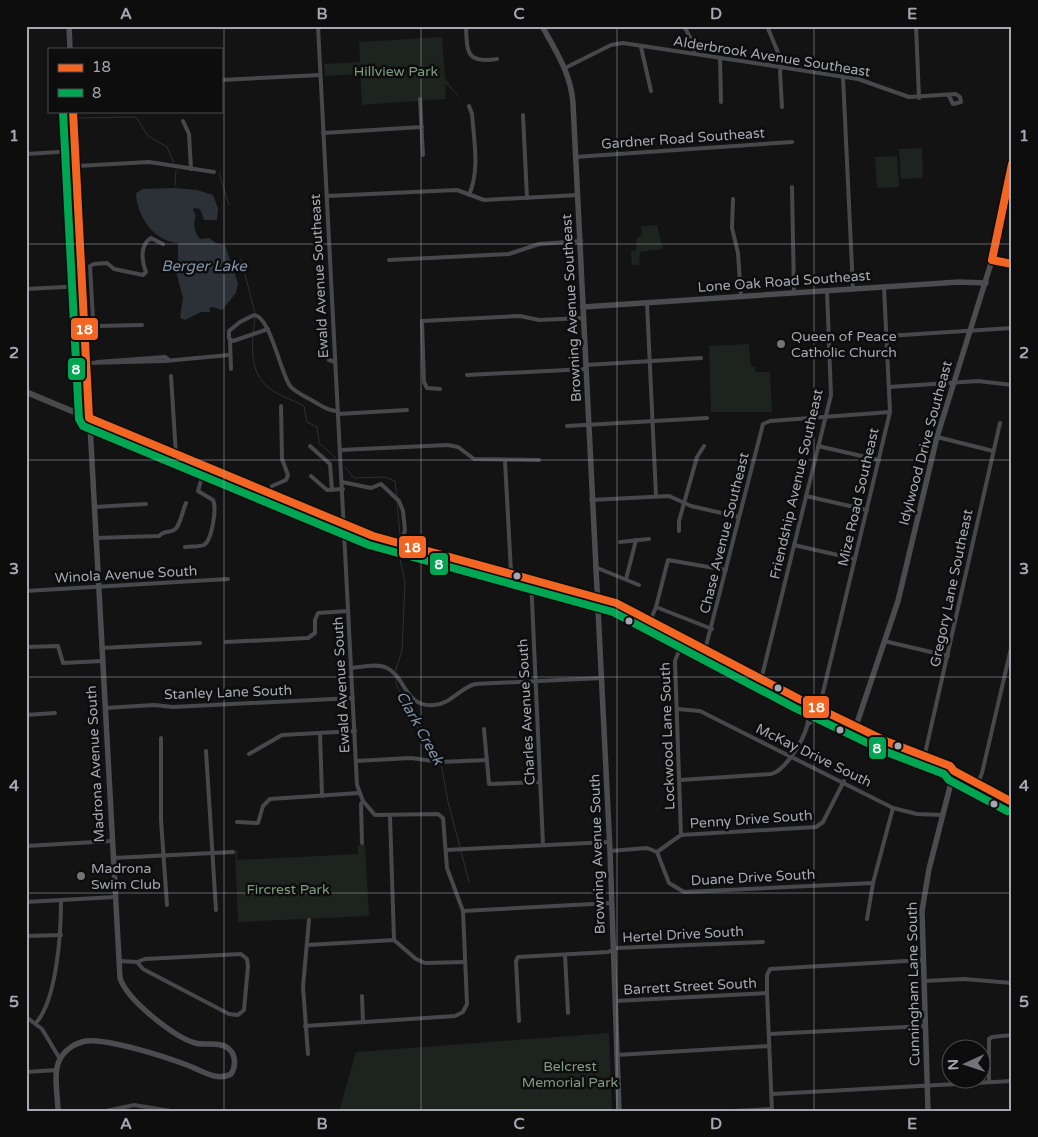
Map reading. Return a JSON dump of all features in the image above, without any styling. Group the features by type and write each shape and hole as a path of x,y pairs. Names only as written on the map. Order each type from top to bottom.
{"main road":[{"path":"26,392 344,524 401,545 598,596 652,619 705,650 819,709 924,758 930,757 950,766 954,772 1012,802"}],"street":[{"path":"69,26 70,48"},
{"name":"Ewald Avenue Southeast","path":"318,26 344,524"},
{"path":"466,26 468,51 472,58 482,61 497,59"},
{"name":"Browning Avenue Southeast","path":"542,26 565,68 573,96 598,596"},
{"path":"684,26 693,43 694,53"},
{"path":"767,26 782,62 780,67 782,107"},
{"path":"870,26 916,26 919,98"},
{"name":"Alderbrook Avenue Southeast","path":"565,68 614,43 694,53 866,81 903,96 919,98 949,96"},
{"path":"641,47 651,91"},
{"path":"768,65 778,54"},
{"path":"720,58 721,102"},
{"path":"222,80 320,75"},
{"path":"843,78 854,289"},
{"path":"420,99 424,155"},
{"path":"469,106 472,114 476,172 469,195"},
{"name":"Madrona Avenue South","path":"60,1059 75,1044 94,1041 164,1057 224,1077 233,1071 234,1057 228,1048 219,1045 198,1044 163,1024 135,1000 122,984 118,961 95,538 84,290 73,112"},
{"path":"523,115 527,198"},
{"path":"183,120 190,136 191,169"},
{"path":"323,132 422,127"},
{"name":"Gardner Road Southeast","path":"575,157 792,142"},
{"path":"26,154 75,151"},
{"path":"76,166 149,162 214,172"},
{"name":"Idylwood Drive Southeast","path":"856,726 898,601 937,437 992,260 1012,163"},
{"path":"792,187 794,293"},
{"path":"327,196 457,190 484,200 578,195"},
{"path":"733,199 732,228 738,253 741,297"},
{"path":"142,325 97,326 93,319 92,264 107,263 114,268 143,275 146,272 142,252 146,242 151,238 163,244"},
{"path":"389,260 509,254 539,244 581,241"},
{"path":"992,260 1012,264"},
{"name":"Lone Oak Road Southeast","path":"583,307 980,281 986,283"},
{"name":"Mize Road Southeast","path":"819,709 890,412 884,287"},
{"path":"26,289 84,290 92,293"},
{"name":"Friendship Avenue Southeast","path":"761,680 831,395 827,291"},
{"path":"646,303 656,496"},
{"path":"231,369 228,333 231,328 250,316 256,315 261,318 268,329 276,356 293,388 329,410 338,412 407,410"},
{"path":"440,389 428,388 424,382 422,321 520,316 539,320 584,318"},
{"path":"887,336 1012,328"},
{"path":"230,340 253,335 268,329"},
{"path":"324,353 329,360 335,362"},
{"path":"87,363 164,357 168,359 229,355"},
{"path":"467,375 701,358"},
{"path":"171,376 176,454"},
{"path":"889,387 978,381 1012,385"},
{"path":"269,493 272,486 286,480 288,475 282,459 281,406"},
{"path":"826,416 890,412"},
{"name":"Chase Avenue Southeast","path":"705,650 712,629 761,427 765,422 826,416"},
{"path":"567,426 707,418"},
{"name":"Gregory Lane Southeast","path":"924,758 1000,422"},
{"path":"937,437 993,451"},
{"path":"340,450 448,445 458,447 471,458 505,461 539,460"},
{"path":"310,446 330,464 332,490"},
{"path":"679,531 679,521 698,454 704,446"},
{"path":"818,446 879,460"},
{"path":"505,461 511,572"},
{"path":"184,547 205,544 216,513 213,500 198,491 205,466"},
{"path":"311,476 327,490 343,489"},
{"path":"342,482 371,488 381,484 386,486 389,492 401,504 404,515 405,535 401,545"},
{"path":"592,500 669,496 685,503 739,517"},
{"path":"806,496 867,510"},
{"path":"95,538 159,536 164,531 173,531 177,527 186,503"},
{"path":"94,507 146,504"},
{"name":"Ewald Avenue South","path":"344,524 356,761 359,793 363,801 361,804 362,843"},
{"path":"620,542 649,539"},
{"path":"626,579 636,540"},
{"path":"794,545 855,559"},
{"path":"652,619 668,560 726,570"},
{"path":"596,567 639,585"},
{"name":"Charles Avenue South","path":"531,578 543,845"},
{"name":"Winola Avenue South","path":"26,591 228,579"},
{"name":"Browning Avenue South","path":"598,596 610,851 619,1111"},
{"path":"656,607 712,629"},
{"path":"226,642 308,638 315,633 315,620 318,614 348,611"},
{"name":"Lockwood Lane South","path":"681,835 675,657 684,638"},
{"path":"884,641 948,656"},
{"path":"101,648 200,643"},
{"path":"978,783 982,773 1012,644"},
{"path":"26,648 58,646 63,663 102,661"},
{"path":"352,668 382,666 389,668 408,694 418,701 433,705 447,701 467,687 475,684 602,678"},
{"name":"Stanley Lane South","path":"105,708 149,705 174,707 353,698"},
{"path":"799,699 807,709 808,724"},
{"name":"McKay Drive South","path":"677,709 700,711 844,781 893,808 917,814 942,815"},
{"path":"26,714 55,713"},
{"path":"680,780 774,774 785,766 792,757 808,724 818,717 841,719"},
{"path":"484,729 489,784 540,782"},
{"path":"249,754 282,735 355,731"},
{"path":"320,733 322,796"},
{"path":"161,738 163,856 167,905"},
{"path":"206,751 216,910"},
{"path":"356,761 412,758 440,762 487,760"},
{"name":"Cunningham Lane South","path":"928,1111 923,901 942,815 954,772"},
{"name":"Penny Drive South","path":"657,852 681,835 816,827 823,822 844,781"},
{"path":"237,822 258,823 262,806 268,800 359,793"},
{"path":"305,1026 455,1016 463,1012 467,1004 463,911 449,876 445,821 441,815 375,815 363,801"},
{"path":"867,919 893,808"},
{"path":"390,816 394,940"},
{"path":"26,846 112,841"},
{"path":"446,850 609,842"},
{"path":"610,851 647,848 657,852"},
{"path":"113,858 233,852"},
{"name":"Duane Drive South","path":"657,852 669,883 684,892 874,883"},
{"path":"26,902 115,897"},
{"path":"36,1023 48,1003 61,935 61,901"},
{"path":"463,911 612,903"},
{"path":"308,1054 304,987 309,920"},
{"path":"26,936 61,935"},
{"path":"307,946 394,940 416,959 426,963 465,962"},
{"name":"Hertel Drive South","path":"519,1021 517,958 608,952 613,950 762,942"},
{"path":"118,961 137,962 145,959 241,954 247,959 248,966 244,1010 238,1015 229,1014 143,969 137,962"},
{"path":"565,955 568,1013"},
{"name":"Barrett Street South","path":"615,1001 767,993 767,974 770,969 923,960"},
{"path":"924,981 964,979 1012,983"},
{"path":"733,1111 772,1110 767,993"},
{"path":"362,996 363,1022"},
{"path":"26,1017 36,1023 60,1059 57,1070 58,1111"},
{"path":"769,1034 925,1026"},
{"path":"990,1040 992,1037 1012,1035"},
{"path":"616,1055 769,1046"},
{"path":"26,1072 57,1070"},
{"path":"990,1082 1012,1081"},
{"path":"772,1094 940,1084"},
{"path":"106,1111 134,1105 171,1111"}],"green space":[{"name":"Hillview Park","path":"442,37 445,78 463,102 445,83 446,99 362,105 360,74 325,76 324,64 360,62 359,42"},
{"path":"922,148 923,178 901,179 899,149"},
{"path":"897,156 899,187 877,188 875,157"},
{"path":"657,225 663,249 640,252 639,265 632,265 631,251 636,250 637,238 642,235 641,226"},
{"path":"749,344 751,367 755,367 756,372 770,372 772,412 711,412 709,346"},
{"name":"Fircrest Park","path":"358,845 365,845 369,916 238,922 235,850 237,850 237,860 358,854"},
{"name":"Belcrest Memorial Park","path":"609,1033 612,1111 339,1111 356,1052"}],"water":[{"name":"Berger Lake","path":"175,188 197,190 213,195 218,208 217,220 204,220 200,209 194,208 196,216 194,221 195,231 200,239 209,238 216,243 225,245 238,283 236,293 222,310 213,307 209,308 210,312 201,312 185,320 180,318 183,298 177,275 171,268 178,265 178,243 161,238 148,226 140,211 136,193 143,189"}],"waterway":[{"name":"Clark Creek","path":"77,118 136,117 148,136 167,147 174,163"},
{"name":"Clark Creek","path":"175,185 176,170"},
{"path":"219,173 229,205"},
{"name":"Clark Creek","path":"241,259 255,313"},
{"name":"Clark Creek","path":"255,317 253,359 258,375 271,389 304,406 307,422 317,427 319,443 336,458"},
{"name":"Clark Creek","path":"345,467 354,478 385,477 395,481 397,497"},
{"name":"Clark Creek","path":"397,501 400,535 398,539"},
{"name":"Clark Creek","path":"395,672 402,651 405,582 397,545"},
{"name":"Clark Creek","path":"396,678 396,684 424,740 440,760"},
{"name":"Clark Creek","path":"441,763 448,802 460,847"},
{"name":"Clark Creek","path":"461,851 469,882"}],"transit line":[{"name":"8","path":"63,112 79,419 83,426 369,545 613,612 795,708 884,751 944,774 949,780 1007,811"},
{"name":"18","path":"73,112 89,418 373,536 616,603 799,699 888,742 950,766 954,771 1012,802"},
{"name":"18","path":"1012,164 992,260 1012,264"}],"place":[{"name":"Queen of Peace Catholic Church","path":"781,344"},
{"name":"Madrona Swim Club","path":"81,876"}]}
